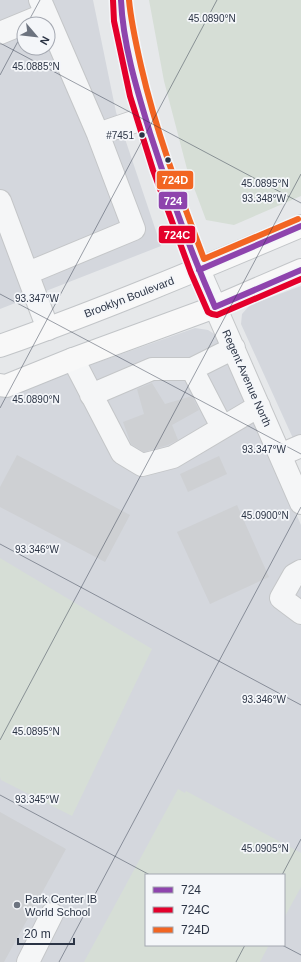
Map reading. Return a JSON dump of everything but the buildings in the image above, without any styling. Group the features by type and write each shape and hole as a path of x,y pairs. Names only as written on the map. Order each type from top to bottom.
{"main road":[{"name":"Brooklyn Boulevard","path":"0,346 48,329 199,270 301,226"},
{"path":"0,385 6,386 73,358 215,307 301,270"}],"street":[{"name":"Regent Avenue North","path":"121,0 124,26 138,94 160,167 199,270 301,503"},
{"path":"0,33 43,7 98,134 134,229 28,273"},
{"path":"98,134 145,118"},
{"path":"0,201 48,329"},
{"path":"91,395 152,369 192,369 234,348"},
{"path":"73,358 122,453 142,465 173,457 259,406"},
{"path":"192,369 222,427"},
{"path":"280,455 301,446"},
{"path":"301,571 294,575 281,598 301,613"},
{"path":"28,962 52,914"}],"shaded area":[{"path":"0,0 93,0 116,112 161,246 0,309"},
{"path":"149,0 301,0 301,196 234,225 206,220 187,169 164,81"},
{"path":"301,286 301,456 241,324 242,314 250,305"},
{"path":"195,328 208,330 219,337 301,525 301,962 0,962 0,397"},
{"path":"0,558 152,649 72,816 1,780 0,777"},
{"path":"178,789 185,793 186,791 301,853 301,887 285,916 285,874 145,874 145,946 268,946 260,962 84,962"}],"transit line":[{"name":"724C","path":"113,0 114,21 130,96 153,170 191,273 208,312 217,315 301,279"},
{"name":"724","path":"121,0 122,17 128,51 150,133 180,221 215,307 301,270"},
{"name":"724D","path":"129,0 132,25 147,91 177,187 204,259 298,219"},
{"name":"724","path":"199,270 301,226"}],"place":[{"name":"#7451","path":"142,135"},
{"name":"Park Center IB World School","path":"17,905"}]}
